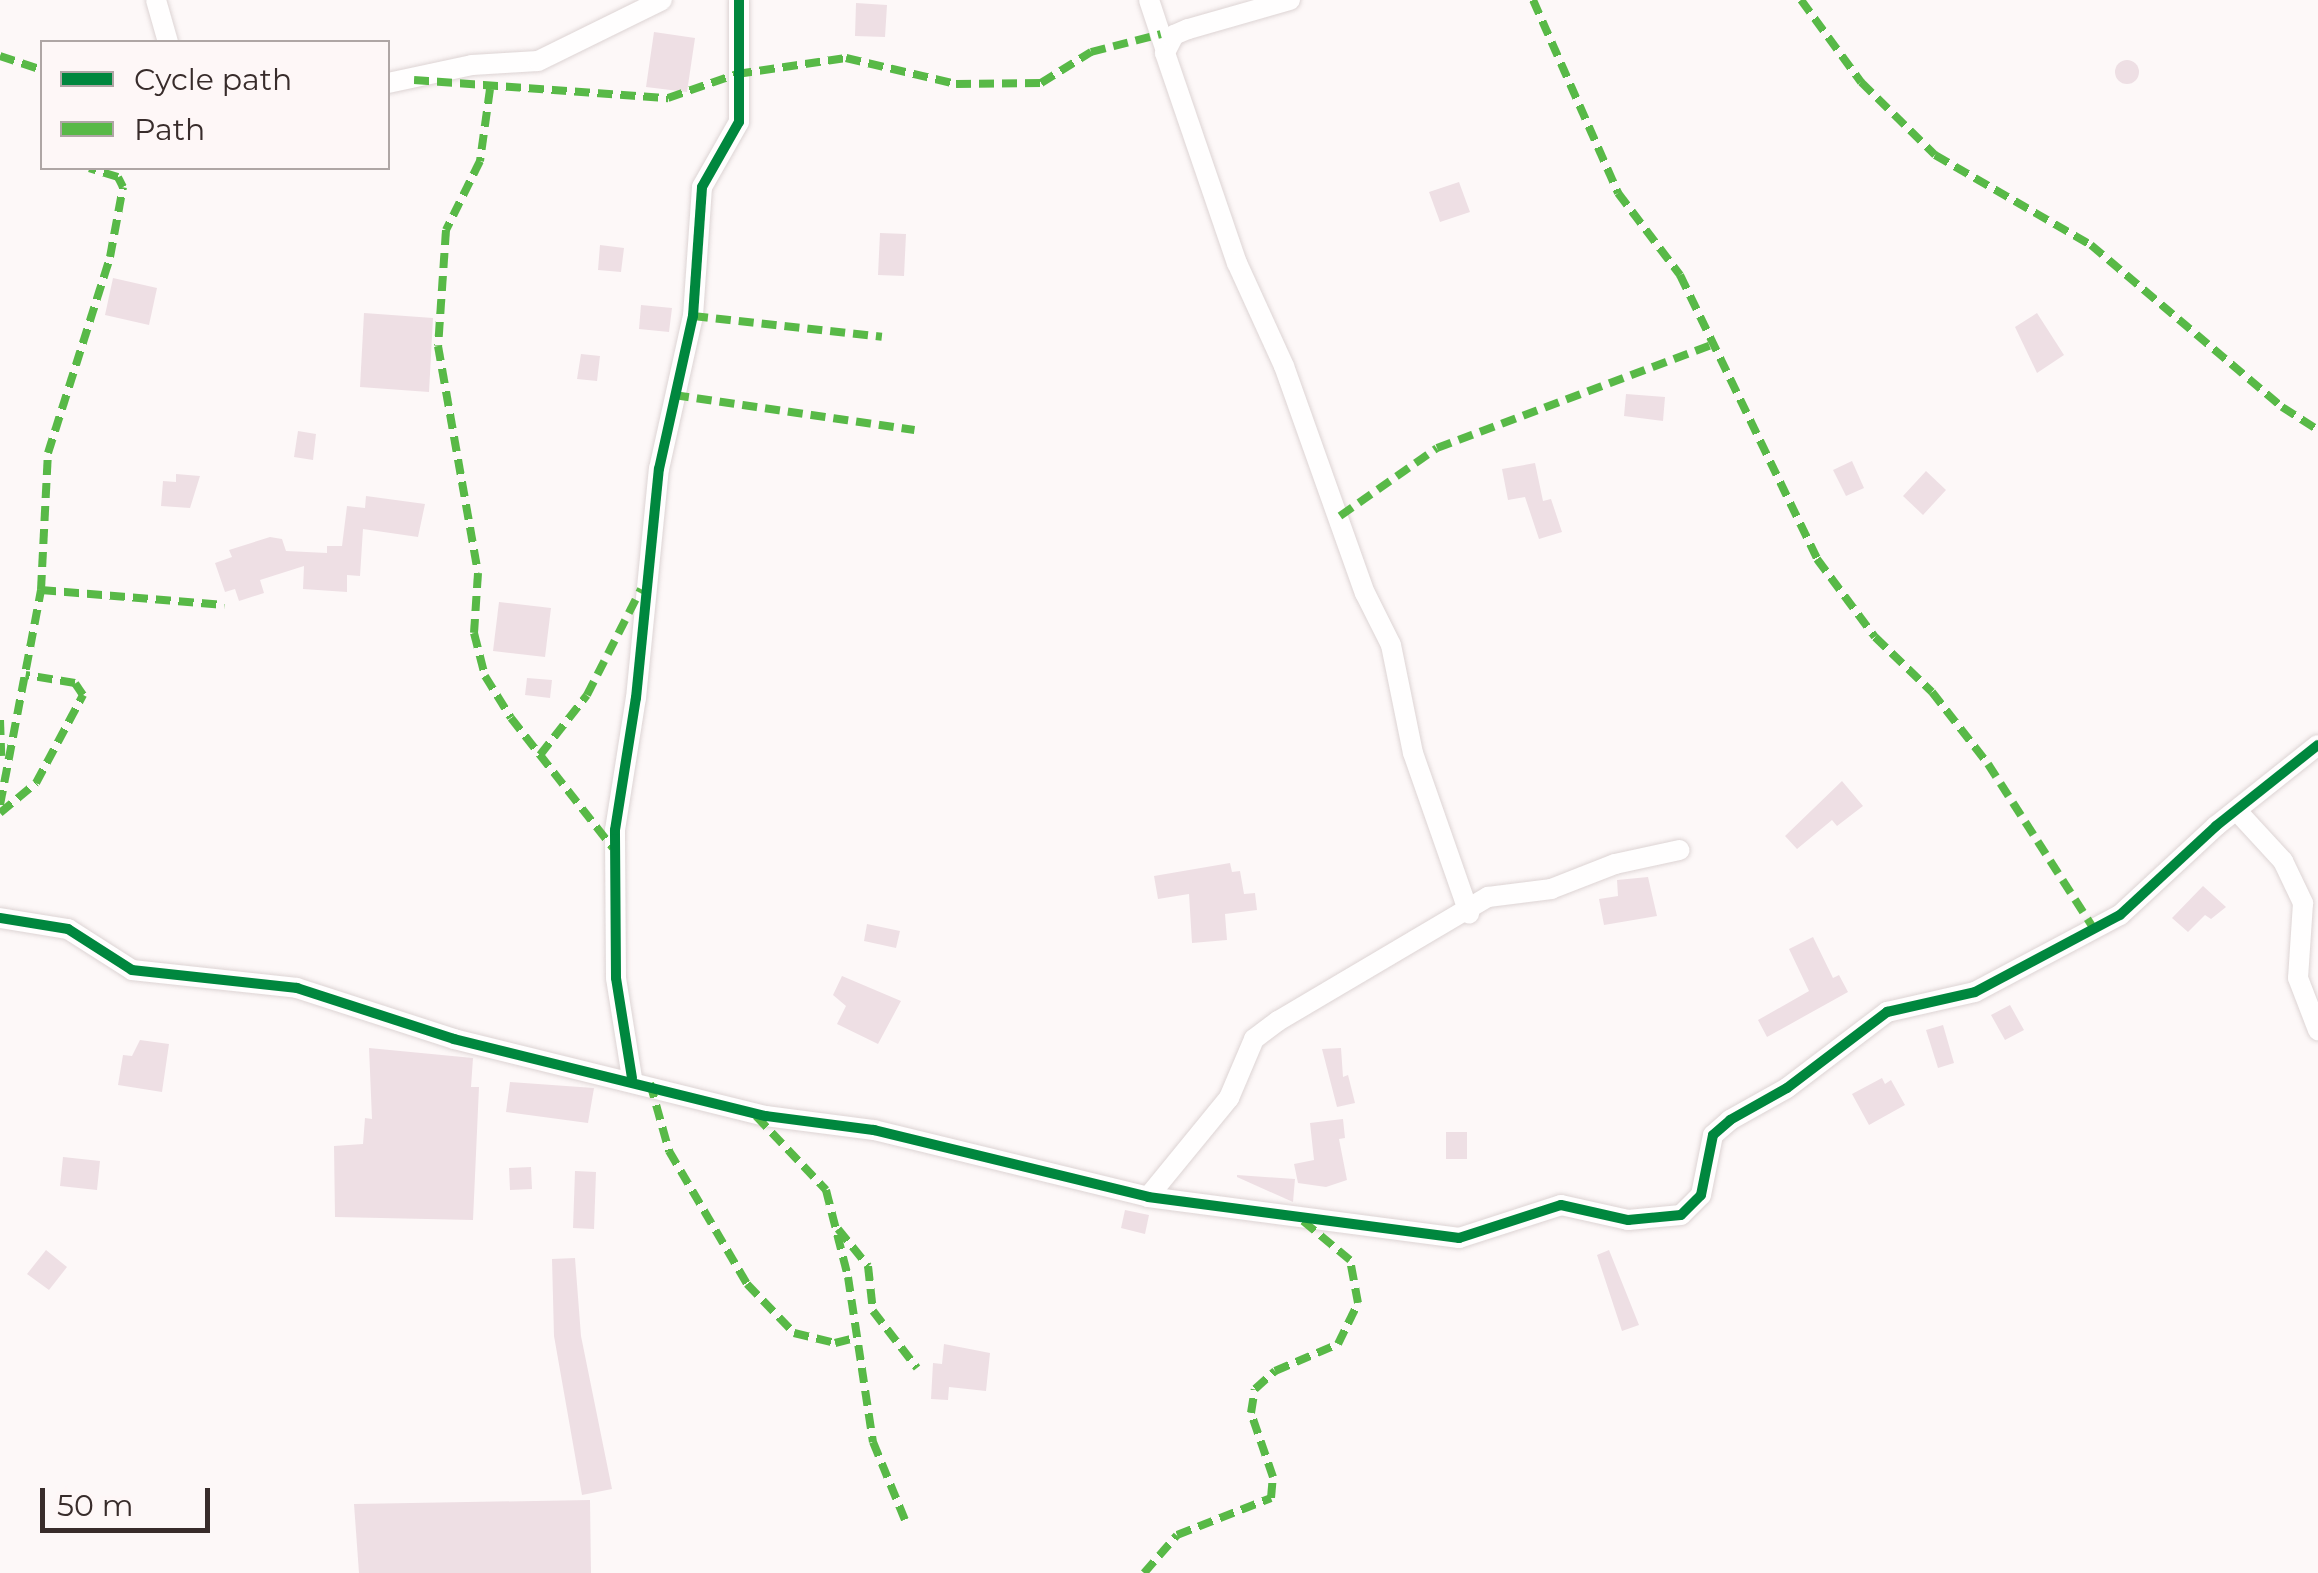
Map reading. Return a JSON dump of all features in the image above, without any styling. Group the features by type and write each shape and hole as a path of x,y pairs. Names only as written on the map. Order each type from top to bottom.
{"street":[{"path":"156,0 167,40"},
{"path":"390,83 472,66 538,62 662,0"},
{"path":"632,1078 616,978 615,830 636,698 656,486 693,316 702,187 739,122 739,0"},
{"path":"1148,0 1237,264 1284,366 1391,645 1413,753 1469,913"},
{"path":"1165,48 1188,29 1290,0"},
{"path":"0,918 51,923 132,970 298,988 454,1038 632,1078 766,1116 874,1130 1148,1198 1433,1238 1476,1237 1562,1205 1628,1220 1681,1215 1701,1196 1714,1135 1730,1120 1787,1088 1888,1012 1975,992 2120,915 2318,745"},
{"path":"2237,811 2283,861 2299,893 2304,921 2298,978 2318,1030"},
{"path":"1148,1198 1229,1098 1254,1039 1469,913 1488,897 1551,889 1615,864 1680,850"}],"building":[{"path":"856,3 887,5 885,37 855,36"},
{"path":"654,32 695,38 687,92 646,87"},
{"path":"2127,60 2139,72 2127,84 2115,72"},
{"path":"1459,182 1470,212 1440,222 1429,192"},
{"path":"880,233 906,234 904,276 878,275"},
{"path":"600,245 624,248 621,272 598,270"},
{"path":"113,278 157,288 149,325 105,315"},
{"path":"641,305 672,308 669,332 639,329"},
{"path":"364,313 433,318 429,392 360,387"},
{"path":"2037,313 2064,355 2037,373 2015,327"},
{"path":"581,354 600,356 597,381 577,379"},
{"path":"1626,394 1665,397 1663,421 1624,416"},
{"path":"298,431 316,434 313,460 294,457"},
{"path":"1852,461 1864,488 1846,496 1833,470"},
{"path":"1535,463 1543,501 1551,499 1562,532 1539,539 1525,497 1508,500 1502,469"},
{"path":"1926,471 1946,490 1923,515 1903,496"},
{"path":"176,474 200,476 190,508 161,506 163,481 176,482"},
{"path":"366,496 425,504 418,537 363,529 360,576 347,575 347,592 303,589 304,566 260,580 264,593 239,601 235,589 225,592 215,563 232,557 229,550 270,537 282,539 286,551 327,553 327,546 342,546 347,506 365,508"},
{"path":"499,602 551,608 545,657 493,651"},
{"path":"527,678 552,680 550,698 525,695"},
{"path":"1842,781 1863,806 1837,826 1832,820 1797,849 1785,836"},
{"path":"1230,863 1232,872 1240,871 1244,894 1255,893 1257,910 1225,914 1227,940 1192,943 1189,894 1158,899 1154,876"},
{"path":"1648,877 1657,916 1604,925 1599,899 1618,896 1617,880"},
{"path":"2203,886 2226,907 2211,919 2205,915 2188,932 2172,918"},
{"path":"867,924 900,931 896,948 864,941"},
{"path":"1813,937 1833,978 1839,975 1848,992 1767,1037 1758,1020 1809,991 1789,949"},
{"path":"842,976 901,1001 878,1044 837,1024 846,1006 833,995"},
{"path":"2010,1005 2024,1030 2005,1040 1991,1015"},
{"path":"1943,1025 1954,1063 1938,1068 1926,1030"},
{"path":"140,1040 169,1044 162,1092 118,1085 123,1055 132,1056"},
{"path":"369,1048 473,1058 471,1087 479,1087 473,1220 335,1217 334,1146 363,1144 365,1118 372,1119"},
{"path":"1341,1048 1343,1077 1348,1075 1355,1103 1337,1107 1322,1049"},
{"path":"1882,1078 1885,1084 1891,1080 1905,1105 1869,1125 1852,1094"},
{"path":"510,1082 594,1088 588,1123 506,1112"},
{"path":"1343,1119 1345,1138 1339,1139 1347,1180 1326,1187 1298,1183 1294,1164 1314,1160 1310,1123"},
{"path":"1446,1132 1467,1132 1467,1159 1446,1159"},
{"path":"63,1157 100,1161 97,1190 60,1186"},
{"path":"531,1167 532,1189 510,1190 509,1168"},
{"path":"575,1171 596,1172 594,1229 573,1228"},
{"path":"1237,1177 1295,1179 1293,1202"},
{"path":"1125,1210 1149,1215 1145,1234 1121,1228"},
{"path":"46,1250 67,1267 49,1290 27,1274"},
{"path":"1609,1250 1639,1325 1622,1331 1597,1255"},
{"path":"575,1258 581,1336 612,1489 582,1495 554,1336 552,1259"},
{"path":"944,1344 990,1353 986,1391 949,1387 948,1400 931,1399 933,1363 942,1364"},
{"path":"590,1500 591,1573 359,1573 354,1504"}],"marked path":[{"path":"1533,0 1618,193 1680,275 1817,559 1875,637 1932,692 1988,764 2094,929"},
{"path":"1801,0 1861,82 1935,155 2091,245 2282,407 2318,430"},
{"path":"414,80 668,98 737,74 846,58 956,84 1041,83 1091,52 1161,34"},
{"path":"0,56 40,69"},
{"path":"490,89 480,161 446,230 438,346 478,573 474,633 485,676 511,718 613,848"},
{"path":"0,805 41,590 48,453 110,257 123,187 118,177 95,170"},
{"path":"693,316 882,337"},
{"path":"1340,516 1437,448 1711,345"},
{"path":"674,395 914,430"},
{"path":"540,755 587,695 641,589"},
{"path":"41,590 224,605"},
{"path":"0,813 36,783 83,695 75,683 26,675"},
{"path":"0,720 1,756"},
{"path":"650,1083 669,1151 747,1284 794,1333 835,1343 855,1338"},
{"path":"756,1116 826,1190 848,1277 873,1442 905,1520"},
{"path":"1144,1573 1177,1535 1271,1498 1273,1477 1251,1413 1255,1389 1275,1371 1338,1344 1358,1303 1350,1260 1303,1221"},
{"path":"838,1229 868,1266 873,1311 917,1368"}],"cycle path":[{"path":"632,1078 616,978 615,830 636,698 659,469 693,316 702,187 739,122 739,0"},
{"path":"0,918 68,929 132,970 297,988 454,1039 766,1116 874,1130 1148,1197 1459,1238 1561,1205 1628,1220 1681,1215 1701,1195 1713,1135 1730,1120 1787,1088 1887,1012 1975,992 2120,915 2216,826 2318,745"}]}
